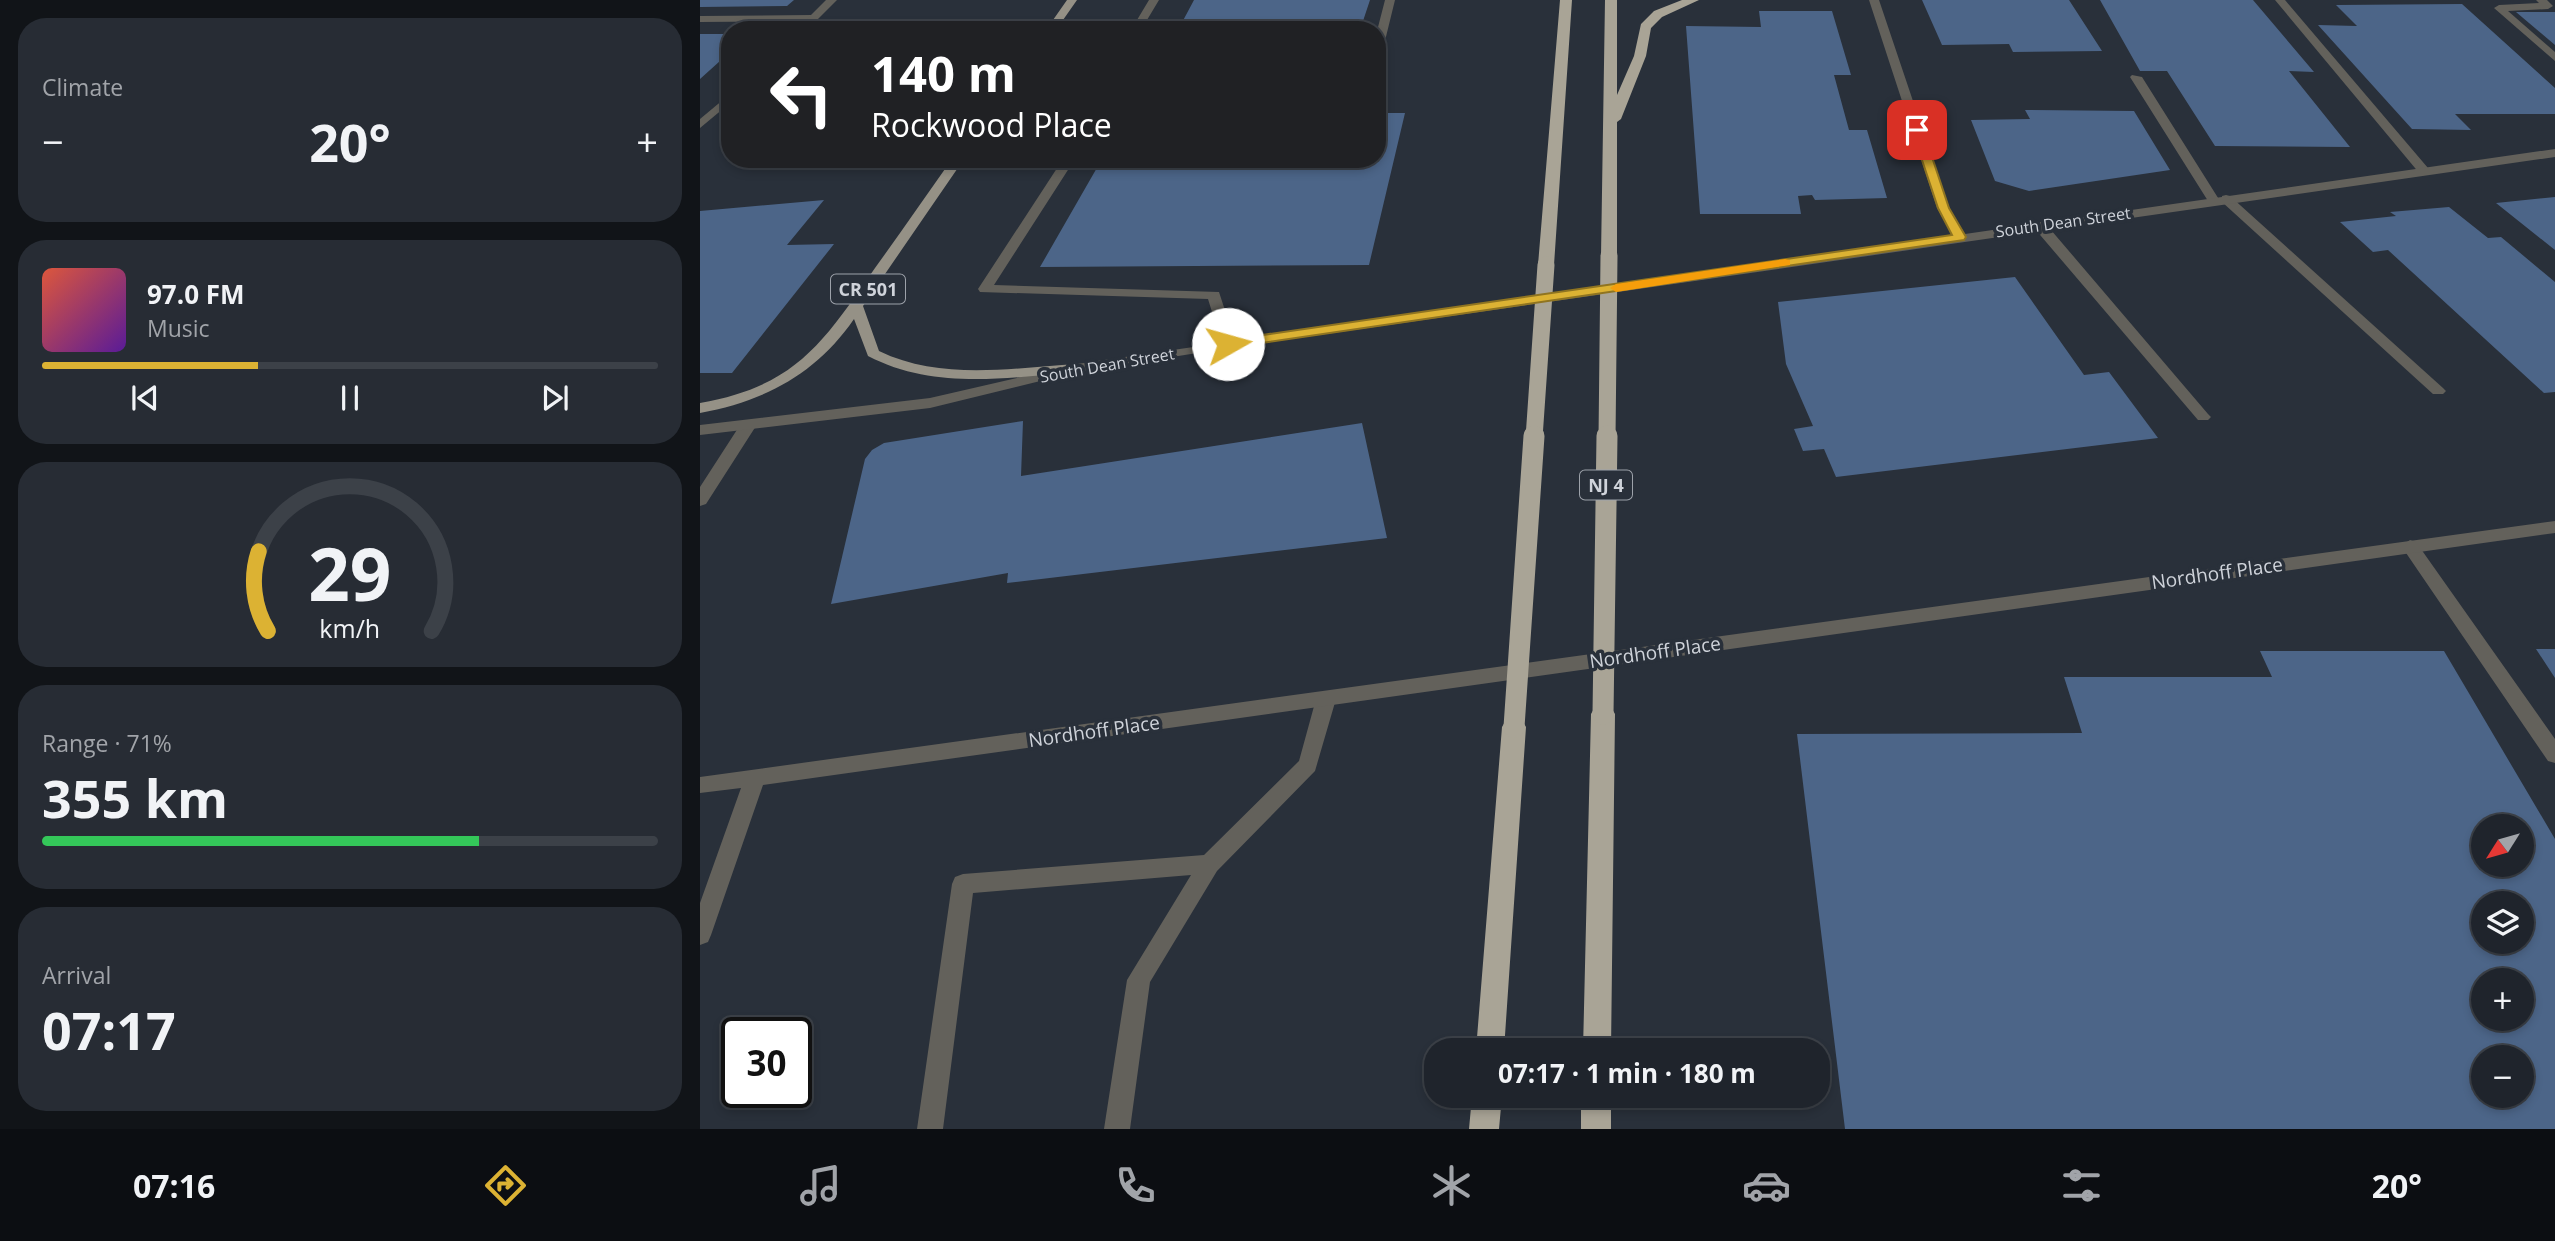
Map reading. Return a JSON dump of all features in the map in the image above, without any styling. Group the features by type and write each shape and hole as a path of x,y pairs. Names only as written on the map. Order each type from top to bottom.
{"highway":[{"name":"NJ 4","path":"1597,1038 1604,714 1611,0"},
{"path":"1609,131 1640,56 1645,27 1658,14 1693,0"},
{"path":"1491,1038 1564,2"},
{"path":"1484,1129 1486,1108"},
{"path":"1596,1108 1596,1129"}],"main road":[{"path":"1057,21 1072,0"},
{"name":"CR 501","path":"700,408 756,395 795,373 816,356 834,337 952,168"},
{"path":"856,306 873,353 905,369 952,374 1077,368"}],"street":[{"path":"810,21 832,0"},
{"path":"1141,21 1154,0"},
{"path":"1385,21 1390,0"},
{"path":"1874,0 1943,208 1960,237"},
{"path":"2280,0 2424,171"},
{"path":"2541,0 2548,6 2499,8 2555,58"},
{"path":"700,19 813,18"},
{"path":"2136,77 2220,200 2438,391"},
{"path":"700,125 721,105"},
{"name":"South Dean Street","path":"700,430 930,403 1077,368 1228,344 2555,153"},
{"path":"1063,168 985,289 1214,295 1228,344"},
{"path":"2040,226 2203,417"},
{"path":"701,498 748,426"},
{"name":"Nordhoff Place","path":"700,785 2555,527"},
{"path":"2410,546 2555,755"},
{"path":"1117,1129 1139,980 1209,864 1308,765 1326,699"},
{"path":"700,935 755,777"},
{"path":"930,1129 963,884 1209,864"}],"building":[{"path":"700,0 794,0 787,6 700,7"},
{"path":"1194,0 1370,0 1363,21 1183,21"},
{"path":"1922,0 2069,0 2102,51 2013,52 2009,44 1942,45"},
{"path":"2100,0 2253,0 2314,72 2289,71 2350,147 2215,146 2167,71 2140,71"},
{"path":"2462,4 2555,88 2555,114 2455,114 2471,130 2412,129 2318,25 2357,26 2336,5"},
{"path":"1759,11 1832,11 1851,75 1834,75 1849,130 1867,130 1887,198 1815,200 1812,195 1798,196 1801,214 1700,214 1686,26 1761,27"},
{"path":"2516,12 2555,12 2555,45"},
{"path":"700,34 721,34 721,60 700,79"},
{"path":"2025,110 2134,111 2170,170 2029,191 1995,181 1971,120 2030,119"},
{"path":"1386,113 1405,113 1369,265 1040,267 1097,168 1386,168"},
{"path":"2555,197 2555,250 2496,203"},
{"path":"824,200 787,245 834,244 732,373 700,373 700,211"},
{"path":"2449,207 2488,238 2501,237 2555,282 2555,392 2544,393 2388,250 2373,252 2340,222 2396,216 2390,212"},
{"path":"2015,277 2084,375 2109,372 2158,438 1836,477 1824,449 1803,451 1794,429 1813,426 1786,364 1778,302"},
{"path":"1023,421 1021,476 1362,423 1387,538 1007,583 1008,573 831,604 865,459 872,450 884,443"},
{"path":"2536,649 2555,649 2555,678"},
{"path":"2260,651 2444,651 2555,839 2555,1129 1845,1129 1797,734 2082,733 2064,677 2272,677"}],"slow traffic":[{"path":"1616,288 1785,263"}],"route":[{"path":"1228,344 1960,237 1943,208 1917,130"}]}
